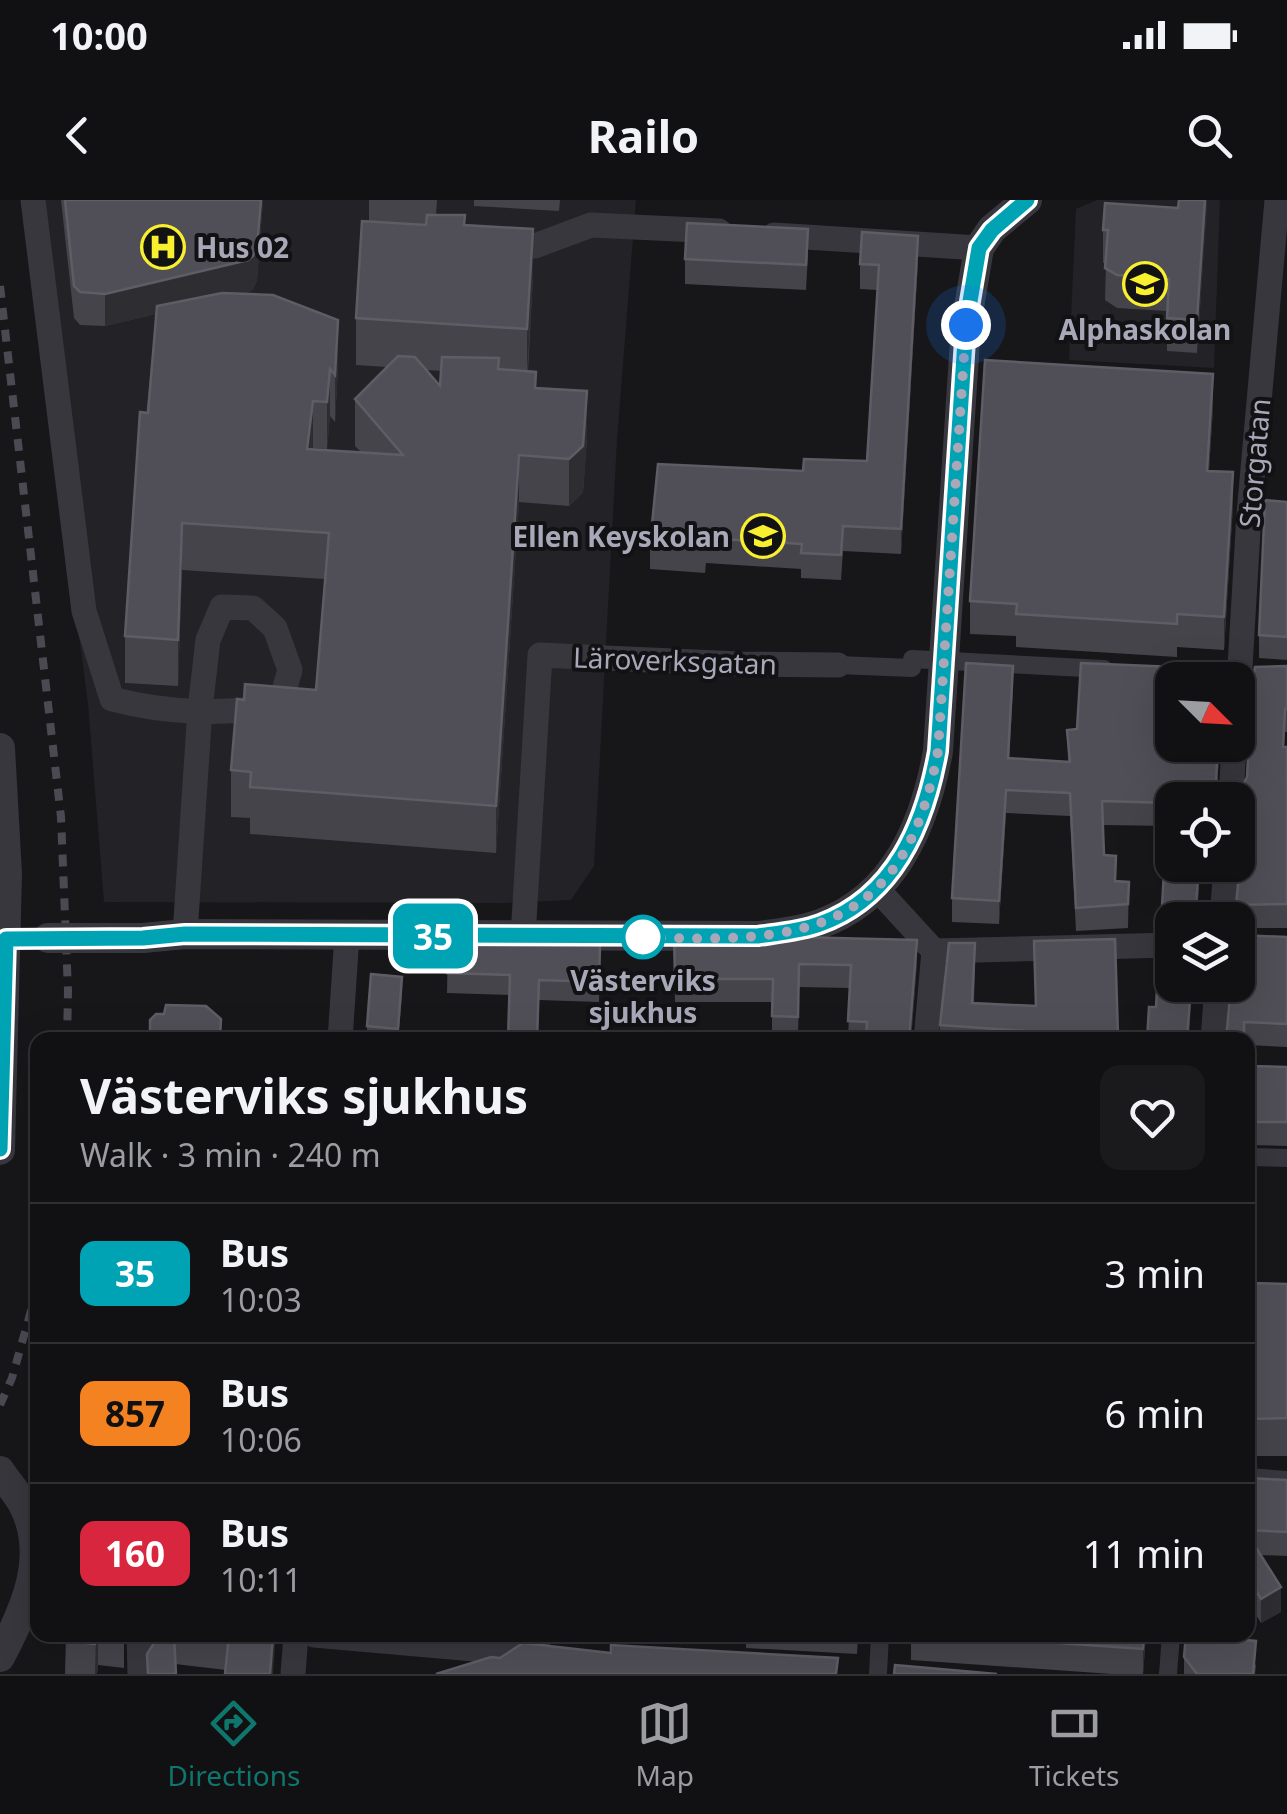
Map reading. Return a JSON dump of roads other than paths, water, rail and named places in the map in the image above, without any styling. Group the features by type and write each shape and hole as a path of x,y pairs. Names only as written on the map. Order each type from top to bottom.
{"street":[{"path":"33,200 84,610 112,700 142,707 200,709 246,712 280,704 290,670 275,628 254,608 222,607 208,640 200,709 185,934"},
{"path":"6,939 185,934 758,936 822,924 878,890 900,860 924,813 938,751 966,325 979,248 992,230 1027,200"},
{"name":"Storgatan","path":"1242,662 1249,514 1281,200"},
{"path":"480,246 535,246 591,226 979,248"},
{"name":"Läroverksgatan","path":"523,937 540,655 739,664 945,661 1132,670"},
{"path":"0,748 7,874 0,1150"},
{"path":"878,890 934,950 1155,946"},
{"path":"341,1032 347,935"},
{"path":"927,1032 934,950"},
{"path":"1214,1032 1216,1002"},
{"path":"1255,1157 1287,1158"},
{"path":"0,1472 24,1505 30,1522"},
{"path":"1255,1478 1287,1480"},
{"path":"0,1657 30,1602"},
{"path":"140,1642 140,1674"},
{"path":"293,1674 295,1642"},
{"path":"396,1642 564,1656"},
{"path":"878,1674 880,1642"},
{"path":"1168,1674 1170,1642"},
{"path":"497,1674 526,1653"}],"railway":[{"path":"0,286 61,817 67,1032"},
{"path":"0,1405 30,1314"}],"place":[{"name":"Hus 02","path":"163,247"},
{"name":"Alphaskolan","path":"1145,284"},
{"name":"Ellen Keyskolan","path":"763,536"},
{"name":"Västerviks sjukhus","path":"643,937"}]}
